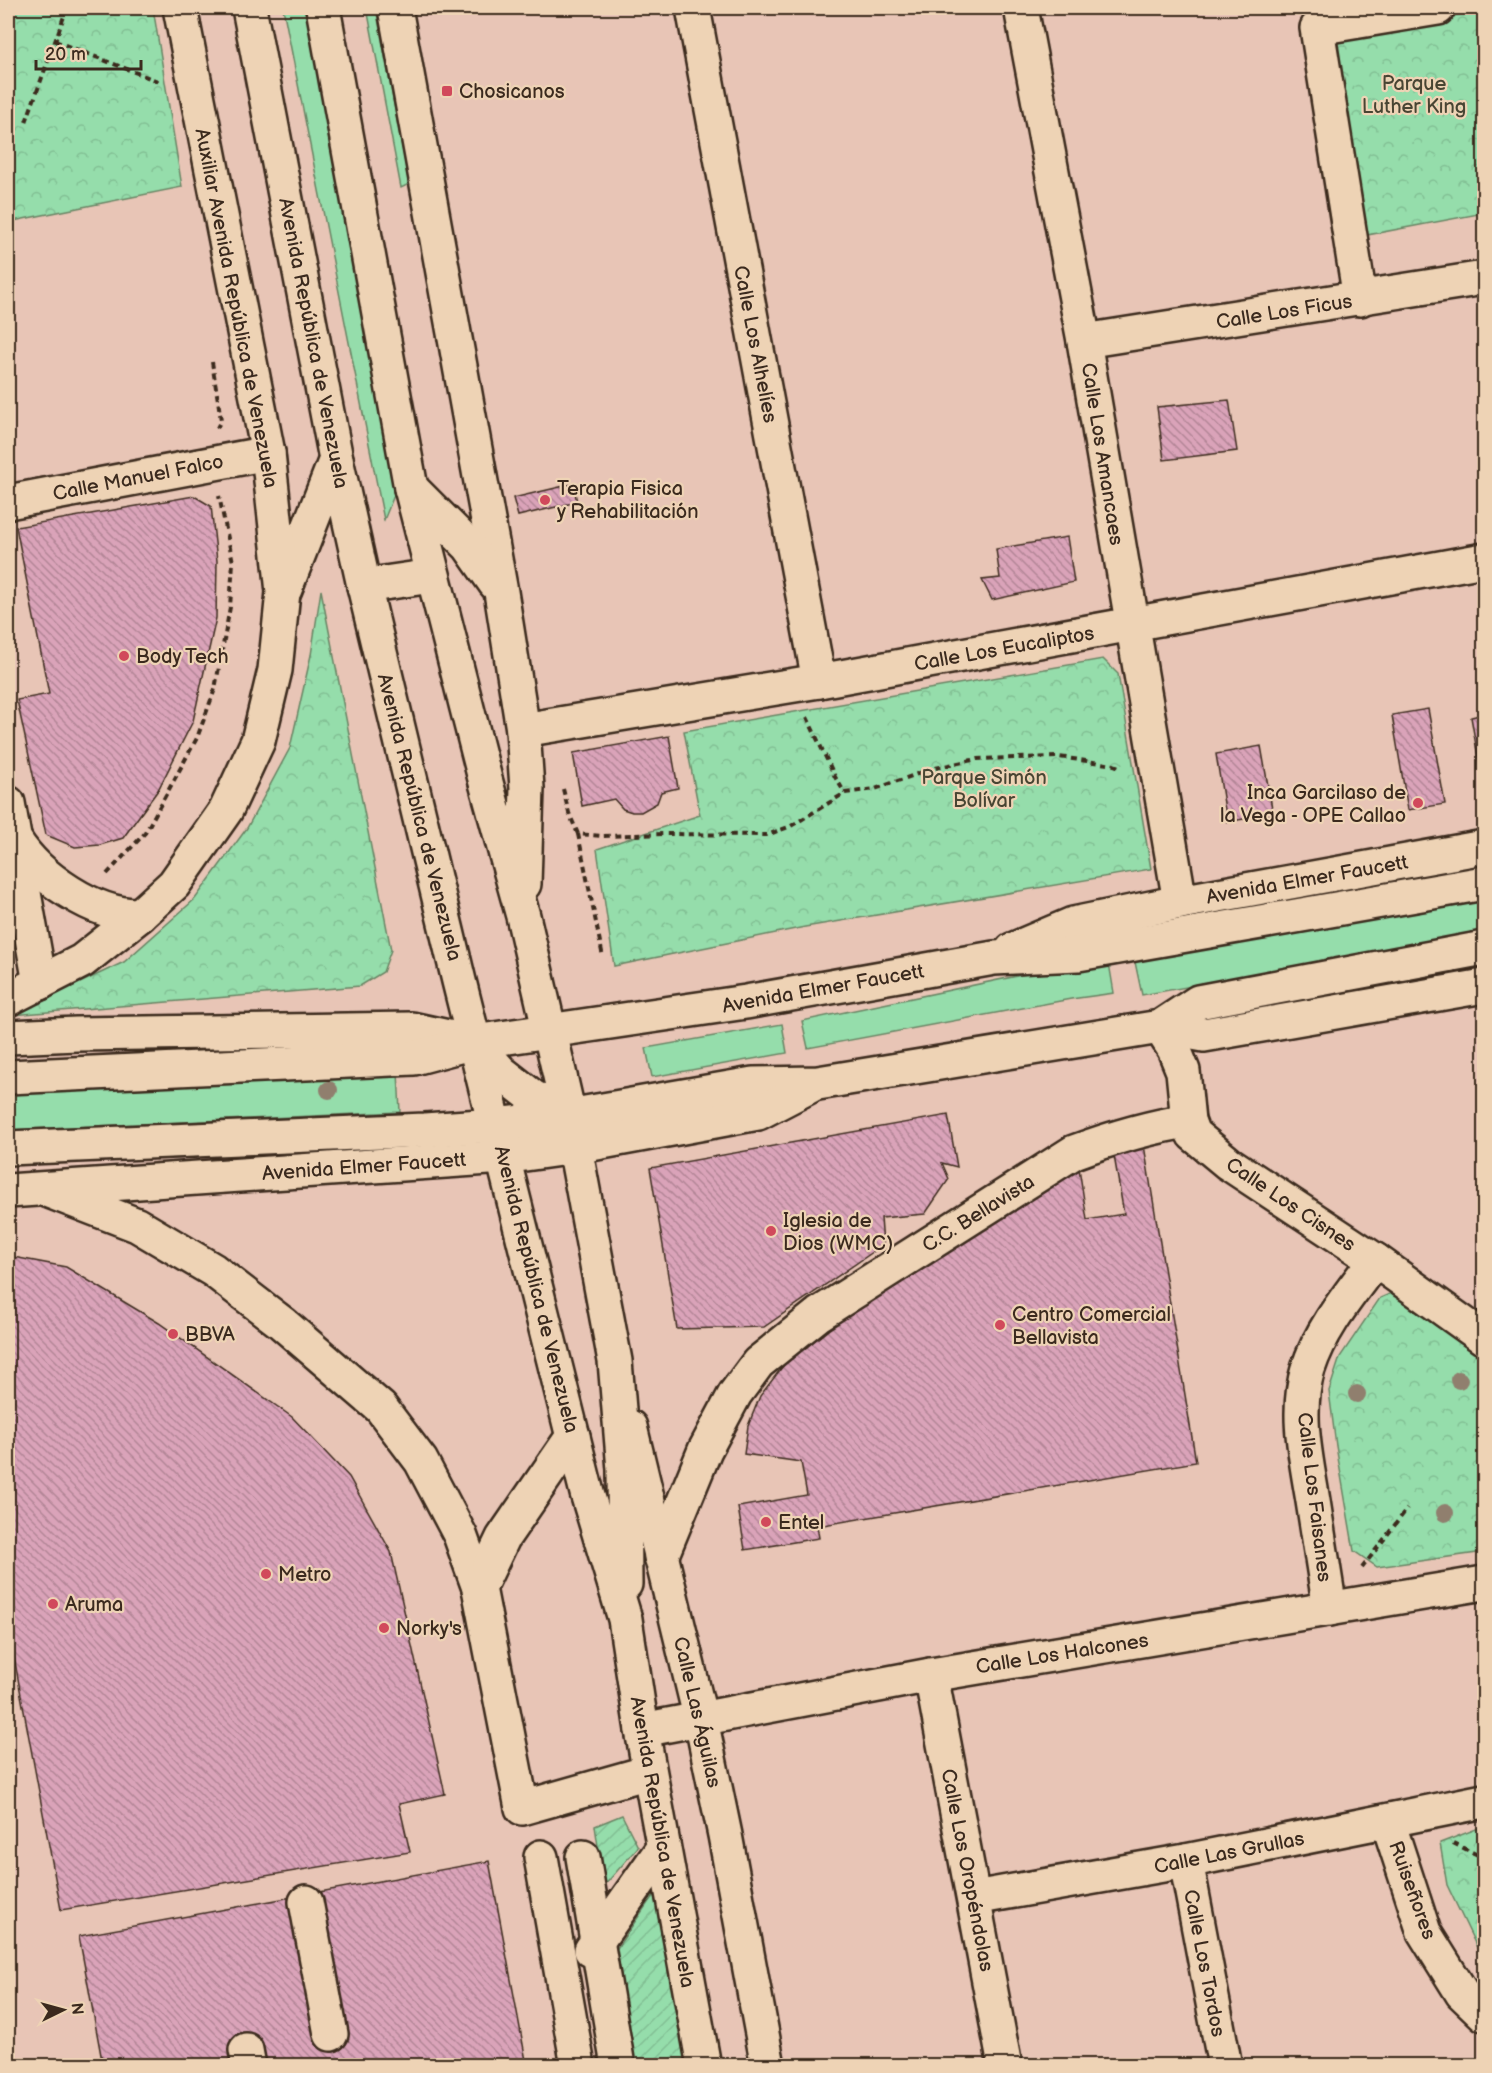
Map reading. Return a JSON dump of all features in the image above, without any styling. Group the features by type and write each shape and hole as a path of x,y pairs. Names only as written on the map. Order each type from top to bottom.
{"main road":[{"name":"Auxiliar Avenida República de Venezuela","path":"8,999 82,961 140,915 174,884 226,810 258,741 275,670 283,592 268,453 180,8"},
{"name":"Avenida República de Venezuela","path":"249,8 336,459 364,586 474,1042 587,1492 625,1619 649,1772 704,2066"},
{"name":"Avenida República de Venezuela","path":"322,8 411,488 432,576 523,916 569,1115 615,1361 624,1470 625,1619"},
{"path":"395,8 501,592 523,730 527,788 523,916"},
{"name":"Calle Los Alhelíes","path":"693,8 806,684"},
{"name":"Calle Los Amancaes","path":"1021,8 1084,341 1180,902"},
{"path":"1360,299 1317,28 1438,8"},
{"name":"Calle Los Ficus","path":"1084,341 1485,278"},
{"name":"Calle Manuel Falco","path":"8,502 268,453"},
{"path":"283,592 336,459"},
{"path":"411,488 469,546 501,592"},
{"name":"Calle Los Eucaliptos","path":"523,730 806,684 1485,560"},
{"path":"364,586 432,576"},
{"path":"8,803 40,982"},
{"path":"15,840 27,857 40,869 84,900 120,914 140,915"},
{"name":"Avenida Elmer Faucett","path":"994,958 1073,924 1180,902 1485,847"},
{"name":"Avenida Elmer Faucett","path":"8,1077 414,1058 474,1042 746,1002 994,958 1078,954 1485,883"},
{"name":"Avenida Elmer Faucett","path":"1160,1027 1198,1002 1485,948"},
{"name":"Avenida Elmer Faucett","path":"8,1148 495,1125 753,1084 818,1083 1160,1027 1204,1035 1485,986"},
{"path":"1160,1027 1174,1048 1184,1071 1188,1121"},
{"name":"Avenida Elmer Faucett","path":"8,1037 412,1029 474,1042"},
{"path":"474,1042 501,1072 533,1097 569,1115"},
{"name":"Avenida Elmer Faucett","path":"8,1191 504,1157 575,1147 759,1113 818,1083"},
{"name":"Calle Los Cisnes","path":"1188,1121 1193,1134 1211,1150 1375,1260 1485,1338"},
{"name":"C.C. Bellavista","path":"661,1557 705,1449 735,1394 758,1363 819,1314 1074,1152 1152,1126 1188,1121"},
{"path":"44,1189 137,1226 213,1270 282,1323 381,1408 421,1461 460,1535 479,1588 522,1808 649,1772"},
{"name":"Calle Los Faisanes","path":"1330,1610 1303,1439 1302,1404 1308,1370 1322,1336 1338,1309 1375,1260"},
{"name":"Calle Las Águilas","path":"615,1361 701,1720 768,2066"},
{"path":"479,1588 503,1538 573,1436"},
{"name":"Calle Los Halcones","path":"642,1730 931,1675 1485,1584"},
{"name":"Calle Los Oropéndolas","path":"931,1675 1005,2066"},
{"name":"Calle Las Grullas","path":"974,1898 1186,1861 1485,1801"},
{"name":"Ruiseñores","path":"1388,1822 1424,1932 1462,1993 1485,2014"},
{"path":"566,1996 597,1941 663,1848"},
{"path":"541,1857 578,2066"},
{"path":"583,1857 618,2066"},
{"name":"Calle Los Tordos","path":"1186,1861 1225,2066"},
{"path":"306,1902 331,2034"}],"path":[{"path":"26,122 67,8"},
{"path":"55,41 197,96"},
{"path":"84,900 145,833 197,738 215,689 230,607 233,562 209,443 221,420 210,352"},
{"path":"806,684 835,777 845,793"},
{"path":"578,834 603,836 767,835 791,826 845,793 875,789 931,769 976,759 1059,757 1114,765 1159,782"},
{"path":"562,785 569,813 578,834 603,957"},
{"path":"1330,1610 1407,1509"}],"green space":[{"path":"8,8 153,8 182,187 8,222"},
{"path":"283,8 309,8 399,483 384,520"},
{"path":"367,8 376,8 409,184 401,188"},
{"name":"Parque Luther King","path":"1484,10 1484,213 1367,235 1331,38"},
{"path":"321,590 391,950 383,972 360,986 12,1015 124,962 195,899 247,828 290,748 311,655"},
{"name":"Parque Simón Bolívar","path":"1103,659 1118,674 1151,869 805,927 614,966 597,849 700,815 684,731"},
{"path":"1484,887 1484,934 1142,995 1132,948"},
{"path":"1108,957 1114,993 808,1048 802,1021"},
{"path":"782,1024 787,1053 652,1077 646,1048"},
{"path":"398,1072 400,1112 8,1130 8,1092"},
{"path":"1396,1291 1464,1330 1484,1355 1484,1552 1377,1567 1354,1551 1329,1391 1340,1357 1380,1298"},
{"path":"622,1815 638,1847 604,1886 595,1826"},
{"path":"1484,1826 1484,1962 1447,1885 1440,1843"},
{"path":"654,1894 687,2065 631,2065 610,1958"}],"building":[{"path":"1229,400 1237,451 1164,460 1157,407"},
{"name":"Terapia Fisica y Rehabilitación","path":"573,484 577,502 518,516 513,498"},
{"name":"Body Tech","path":"194,496 211,506 217,561 216,618 193,721 158,790 123,838 100,845 75,847 46,835 17,700 49,694 16,527"},
{"path":"1067,537 1074,582 992,600 982,580 1000,578 996,549"},
{"path":"1428,709 1445,804 1408,810 1392,715"},
{"path":"1484,714 1484,791 1471,717"},
{"path":"669,736 678,788 661,792 657,803 641,812 623,809 614,799 582,806 573,753"},
{"path":"1261,746 1273,814 1227,822 1216,754"},
{"name":"Iglesia de Dios (WMC)","path":"948,1115 957,1167 942,1163 949,1179 925,1214 881,1218 883,1245 764,1327 677,1329 650,1168"},
{"name":"Centro Comercial Bellavista","path":"1142,1133 1196,1462 817,1526 819,1538 745,1550 738,1507 807,1495 801,1462 744,1454 748,1426 760,1396 796,1349 1077,1155 1087,1220 1124,1214 1111,1138"},
{"path":"8,1256 66,1267 159,1323 292,1417 349,1477 391,1552 445,1794 399,1804 410,1852 61,1910 8,1625"},
{"path":"489,1861 527,2066 103,2066 79,1936"}],"place":[{"name":"Chosicanos","path":"447,91"},
{"name":"Terapia Fisica y Rehabilitación","path":"545,500"},
{"name":"Body Tech","path":"124,656"},
{"name":"Inca Garcilaso de la Vega - OPE Callao","path":"1418,803"},
{"name":"Iglesia de Dios (WMC)","path":"771,1231"},
{"name":"Centro Comercial Bellavista","path":"1000,1325"},
{"name":"BBVA","path":"173,1334"},
{"name":"Entel","path":"766,1522"},
{"name":"Metro","path":"266,1574"},
{"name":"Aruma","path":"53,1604"},
{"name":"Norky's","path":"384,1628"}]}
